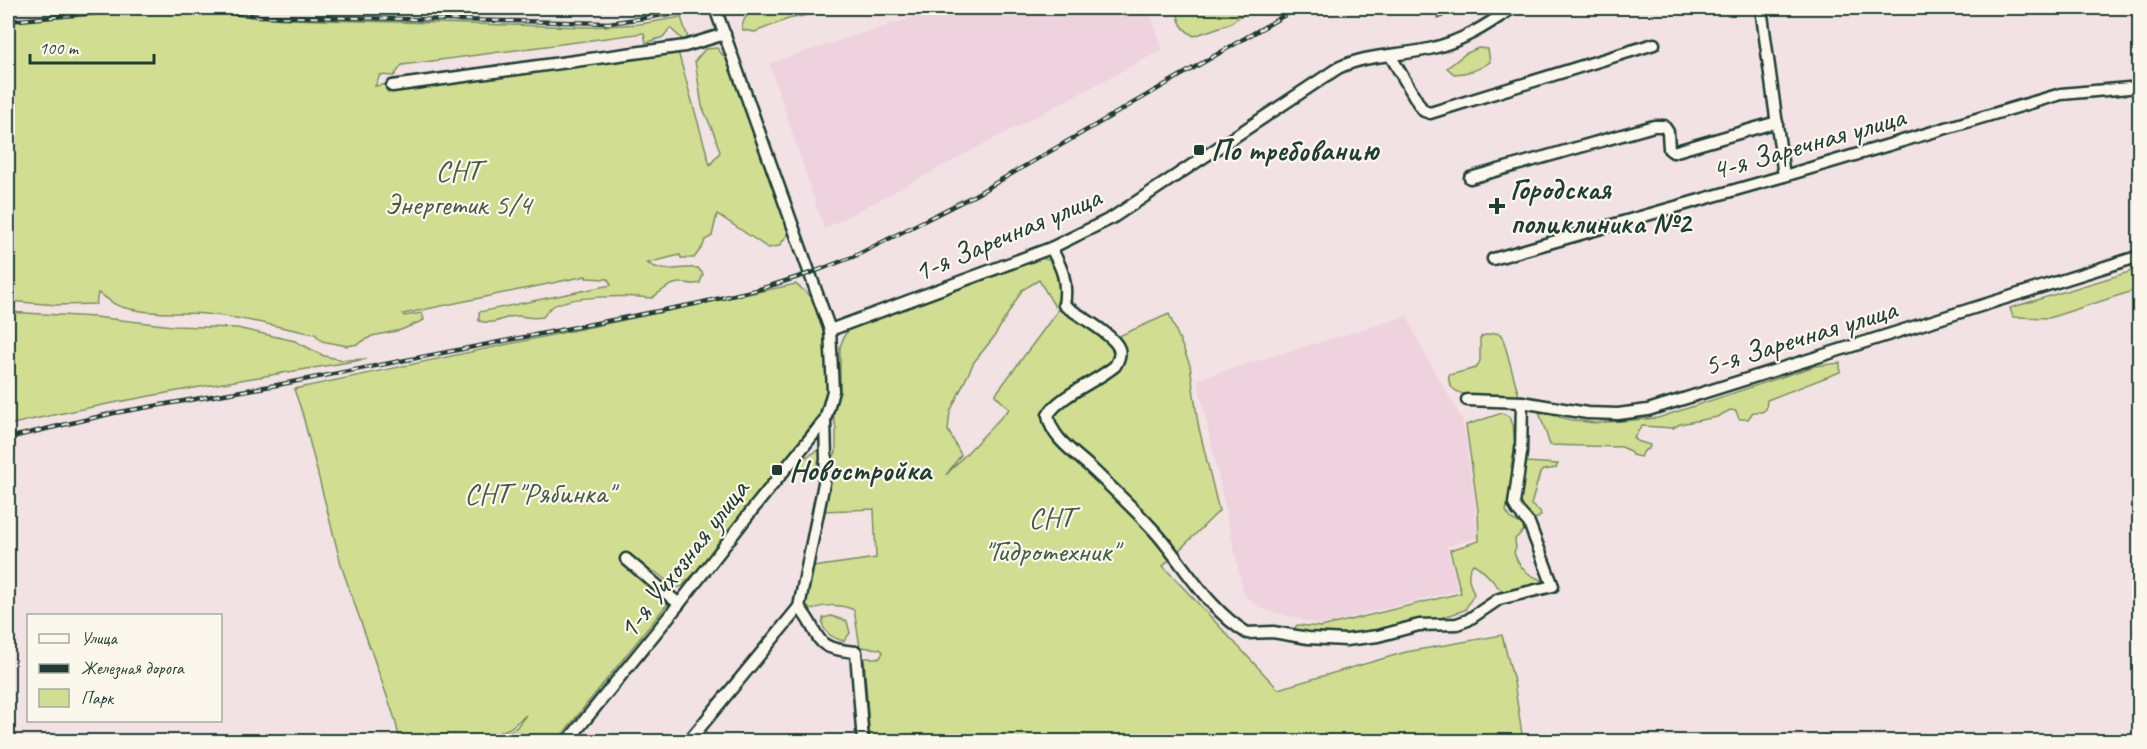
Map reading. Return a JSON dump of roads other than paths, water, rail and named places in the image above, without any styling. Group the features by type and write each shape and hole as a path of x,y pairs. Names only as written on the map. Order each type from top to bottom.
{"street":[{"name":"1-я Учхозная улица","path":"567,741 680,604 825,420 833,391 830,330 715,8"},
{"name":"1-я Заречная улица","path":"830,330 1051,248 1112,218 1338,68 1368,57 1421,50 1454,42 1480,30 1512,8"},
{"path":"1761,8 1784,176"},
{"path":"392,86 685,46 725,34"},
{"path":"1390,55 1420,106 1430,113 1654,44"},
{"name":"4-я Заречная улица","path":"1493,259 1784,176 2061,93 2139,87"},
{"path":"1470,178 1654,126 1666,128 1669,148 1673,152 1777,122"},
{"path":"1051,248 1062,268 1066,282 1064,304 1111,339 1119,348 1120,353 1115,366 1051,410 1048,415 1052,431 1157,535 1222,614 1246,633 1272,632 1308,638 1346,640 1378,636 1419,625 1457,624 1468,620 1499,599 1553,586 1529,523 1514,504 1521,453 1522,402"},
{"name":"5-я Заречная улица","path":"1467,400 1522,402 1587,413 1618,414 1648,410 2139,256"},
{"path":"688,741 799,607 824,483 825,420"},
{"path":"626,559 680,604"},
{"path":"799,607 808,618 820,642 838,651 856,652 863,741"}],"railway":[{"path":"8,21 149,8"},
{"path":"185,8 259,16 609,23 713,8"},
{"path":"737,9 742,8"},
{"path":"8,438 114,413 277,385 695,304 760,289 811,273 855,256 975,195 1297,8"},
{"path":"1439,17 1453,8"},
{"path":"307,9 403,11"}],"place":[{"name":"По требованию","path":"1199,150"},
{"name":"Городская поликлиника №2","path":"1497,206"},
{"name":"Новостройка","path":"777,470"}],"park label":[{"name":"СНТ Энергетик 5/4","path":"458,187"},
{"name":"СНТ \"Рябинка\"","path":"539,493"},
{"name":"СНТ \"Гидротехник\"","path":"1051,534"}]}
